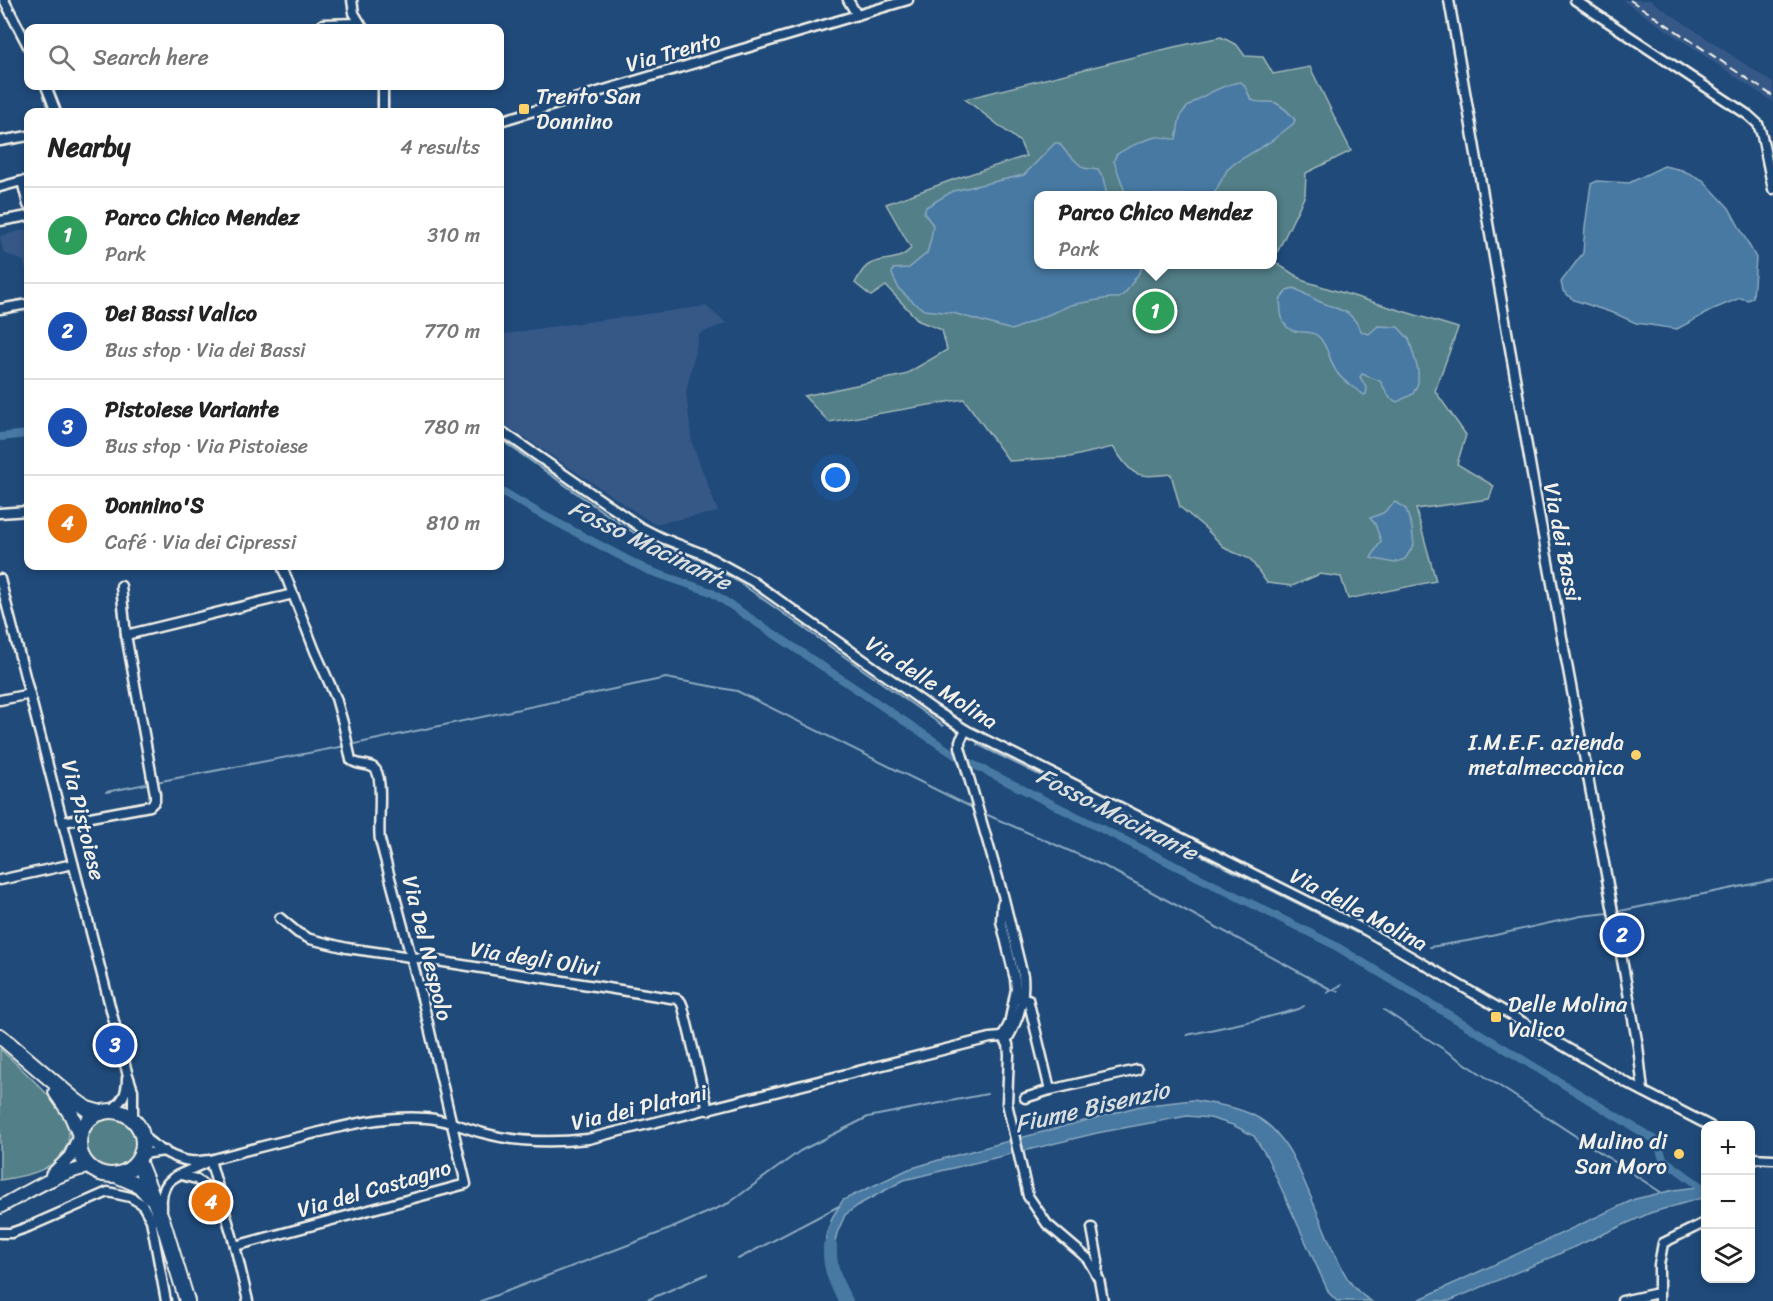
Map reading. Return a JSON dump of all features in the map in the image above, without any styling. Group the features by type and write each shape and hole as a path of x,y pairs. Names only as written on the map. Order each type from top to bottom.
{"main road":[{"path":"0,1036 84,1107 106,1112 120,1112 133,1120"},
{"path":"40,1071 68,1108 79,1136 80,1153 88,1167 101,1174 116,1175 139,1185 154,1203"},
{"name":"Via Pistoiese","path":"79,1136 88,1121 106,1112"},
{"name":"Via Pistoiese","path":"133,1120 141,1135"},
{"path":"141,1135 139,1159 163,1222 187,1301"},
{"path":"116,1175 129,1170 139,1159"}],"street":[{"path":"4,0 24,38"},
{"path":"352,0 354,13 360,24"},
{"path":"848,0 857,15"},
{"name":"Via Trento","path":"504,120 908,0"},
{"name":"Via dei Bassi","path":"1449,0 1537,503 1638,1046 1643,1091"},
{"path":"1575,0 1748,115 1758,124 1773,189"},
{"path":"48,90 54,108"},
{"path":"383,90 384,108"},
{"path":"0,141 24,137"},
{"path":"0,187 22,181 24,189"},
{"path":"0,221 24,217"},
{"path":"0,309 24,305"},
{"name":"Via delle Molina","path":"504,433 640,527 703,554 752,581 966,730 1367,931 1583,1058 1702,1121"},
{"path":"0,513 24,511"},
{"path":"126,635 293,594 284,570"},
{"name":"Via Pistoiese","path":"0,579 133,1090 133,1120"},
{"path":"63,822 150,806 156,799 126,635 121,586"},
{"name":"Via Del Nespolo","path":"293,594 332,689 351,758 355,764 374,769 378,773 379,835 451,1123"},
{"path":"0,700 30,694"},
{"path":"966,730 960,741 960,747 1003,895 1001,921 1016,978 1018,998 1004,1039 1009,1055 1007,1103 1022,1172 1028,1196 1036,1210 1047,1224 1087,1258 1097,1274 1103,1301"},
{"path":"0,880 73,864"},
{"name":"Via degli Olivi","path":"280,918 298,933 317,942 346,948 679,1000 683,1007 708,1110"},
{"path":"1018,998 1028,999 1050,1090"},
{"name":"Via dei Platani","path":"163,1222 162,1192 167,1182 178,1175 210,1160 371,1120 427,1118 520,1141 556,1143 593,1139 990,1038 1004,1039"},
{"path":"1025,1098 1137,1070"},
{"name":"Via Pistoiese","path":"106,1112 120,1103 125,1095 128,1072"},
{"name":"Via del Castagno","path":"234,1246 466,1184 451,1123"},
{"name":"Via dei Platani","path":"141,1135 165,1151 188,1161 210,1160"},
{"path":"45,1181 68,1161 79,1136"},
{"path":"139,1159 150,1153 165,1151"},
{"path":"1755,1158 1773,1159"},
{"path":"210,1160 248,1301"},
{"path":"0,1207 45,1181 88,1167"},
{"path":"178,1175 188,1175 196,1179 221,1198"},
{"path":"0,1233 11,1233 28,1227 108,1192 130,1197 142,1204 151,1220 166,1301"},
{"path":"1622,1301 1659,1297 1659,1265 1663,1243 1701,1224"},
{"path":"1092,1228 1098,1261 1097,1274"}],"shaded area":[{"path":"1622,0 1650,0 1773,83 1773,102"},
{"path":"1241,82 1251,99 1256,102 1276,103 1293,117 1295,120 1293,124 1270,142 1235,163 1227,170 1216,191 1125,191 1114,161 1116,155 1152,138 1176,139 1180,118 1187,107 1227,85"},
{"path":"1055,143 1059,143 1084,168 1098,170 1103,178 1106,191 1034,191 1034,269 1142,269 1126,292 1119,298 1071,305 1012,330 953,313 924,310 899,289 892,274 893,269 909,268 927,253 933,225 924,213 926,207 953,191 1024,175"},
{"path":"1664,166 1682,170 1703,180 1729,208 1756,258 1753,297 1748,300 1740,298 1716,308 1677,329 1636,323 1574,300 1563,291 1561,282 1583,253 1591,184 1597,181 1629,183"},
{"path":"24,230 24,261 4,253 0,236"},
{"path":"1294,288 1348,313 1362,332 1369,334 1378,326 1398,327 1409,339 1418,370 1418,383 1413,394 1397,402 1390,398 1380,381 1362,374 1360,377 1367,389 1364,395 1343,380 1335,370 1318,336 1311,332 1291,330 1283,321 1280,300 1287,290"},
{"path":"706,306 726,323 699,334 686,392 692,443 718,512 654,524 504,424 504,334"},
{"path":"1395,502 1406,509 1414,545 1405,559 1394,563 1371,558 1381,541 1375,524 1370,518 1383,513"},
{"path":"1193,1100 1228,1106 1245,1112 1260,1119 1278,1134 1296,1163 1344,1272 1352,1285 1371,1301 1337,1301 1329,1293 1266,1155 1254,1136 1233,1125 1210,1118 1187,1116 1097,1133 904,1180 860,1204 845,1215 837,1233 834,1248 836,1263 825,1263 826,1236 833,1216 843,1200 909,1169 1140,1106"},
{"path":"1701,1187 1701,1198 1650,1213 1449,1301 1416,1301 1635,1199"}],"green space":[{"path":"1221,37 1237,45 1245,56 1263,57 1273,74 1310,67 1351,151 1306,173 1305,195 1277,253 1277,191 1034,191 1034,269 1277,269 1277,264 1304,281 1458,328 1435,391 1466,435 1457,464 1494,486 1489,499 1416,509 1436,581 1348,599 1341,577 1320,574 1292,586 1267,583 1250,559 1226,549 1180,507 1171,474 1149,476 1136,473 1113,447 1070,457 1009,461 964,399 829,422 804,396 904,375 947,350 942,330 919,321 886,286 871,296 855,283 868,265 897,257 911,248 886,204 1026,156 1020,142 965,99"},
{"path":"0,1049 49,1096 65,1116 69,1128 68,1142 57,1160 31,1174 0,1180"},
{"path":"105,1118 115,1118 128,1125 135,1138 135,1148 128,1161 115,1168 105,1168 96,1164 89,1157 85,1148 85,1138 89,1129 96,1122"}],"waterway":[{"name":"Fosso Macinante","path":"0,437 24,434"},
{"path":"504,442 645,540 705,562 743,585 943,726"},
{"name":"Fosso Macinante","path":"504,492 647,570 711,592 958,757 1334,945 1652,1138 1658,1143 1663,1159 1701,1187"},
{"path":"350,745 666,678 737,691 975,809"},
{"path":"977,744 1357,933"},
{"path":"156,782 345,746"},
{"path":"106,792 151,783"},
{"path":"983,813 1104,866 1332,990 1338,991"},
{"path":"1615,912 1773,880"},
{"path":"1430,947 1581,916 1609,913"},
{"path":"1327,993 1341,985"},
{"path":"1187,1035 1256,1020 1304,1006"},
{"path":"1384,1010 1662,1193"},
{"path":"481,1301 670,1229 729,1203 800,1151 868,1117 987,1094"},
{"path":"738,1259 839,1206"},
{"name":"Fiume Bisenzio","path":"830,1246 834,1275 846,1301"},
{"path":"645,1301 707,1274"}],"railway":[{"path":"1630,0 1773,96"}],"place":[{"name":"Trento San Donnino","path":"524,109"},
{"name":"Parco Chico Mendez","path":"1155,311"},
{"name":"I.M.E.F. azienda metalmeccanica","path":"1636,755"},
{"name":"Dei Bassi Valico","path":"1622,935"},
{"name":"Delle Molina Valico","path":"1496,1017"},
{"name":"Pistoiese Variante","path":"115,1045"},
{"name":"Mulino di San Moro","path":"1679,1154"},
{"name":"Donnino'S","path":"211,1202"}]}
